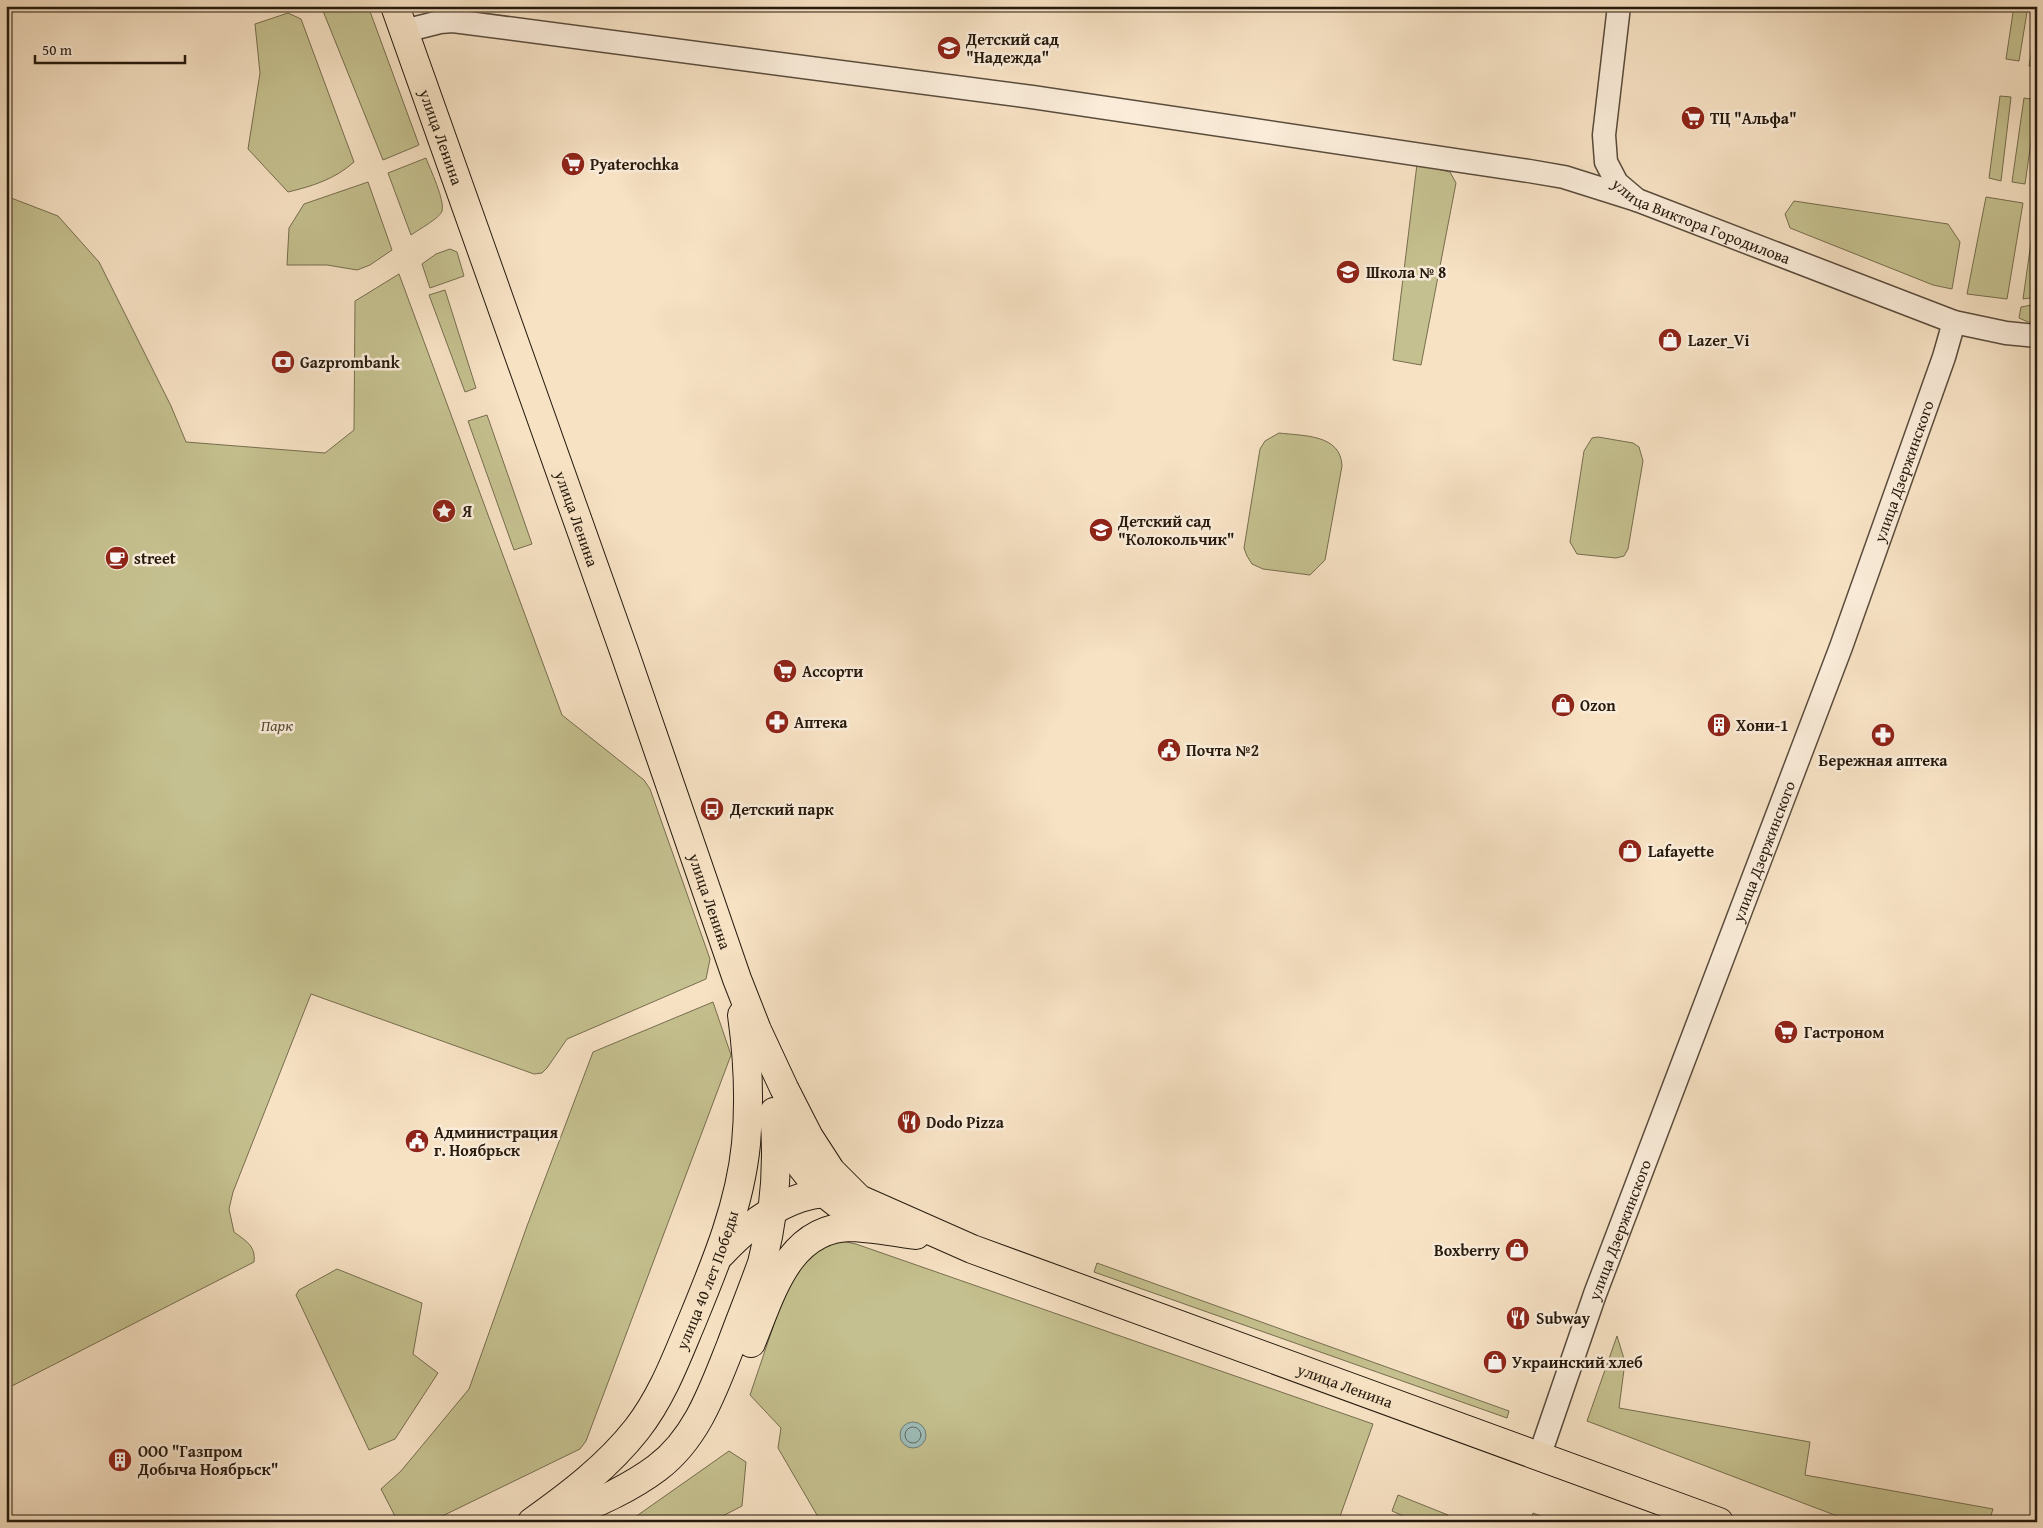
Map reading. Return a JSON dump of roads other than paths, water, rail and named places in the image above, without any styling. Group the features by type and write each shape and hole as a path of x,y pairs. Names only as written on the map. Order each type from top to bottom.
{"main road":[{"name":"улица Ленина","path":"395,6 624,651 737,979 757,1030 792,1103 818,1152 831,1171 859,1199 972,1249 1719,1522"},
{"name":"улица 40 лет Победы","path":"532,1522 591,1476 618,1450 637,1428 672,1371 718,1257 734,1204 746,1146 748,1076 737,979"},
{"name":"улица Ленина","path":"757,1030 774,1112 788,1146 805,1171 824,1192 833,1201 855,1214 918,1235 972,1249"},
{"path":"683,1442 705,1408 762,1263 773,1211 777,1162 774,1112"},
{"path":"718,1257 739,1234 773,1211 801,1198 824,1192 840,1193 859,1199"},
{"path":"552,1522 638,1482 658,1467 715,1407 741,1365 785,1265 796,1251 808,1241 830,1231 851,1227 918,1235"}],"street":[{"name":"улица Виктора Городилова","path":"1619,6 1604,135 1606,162 1617,183 1637,200 1954,322"},
{"path":"404,31 440,22 453,21 1032,97 1564,177 1637,200"},
{"path":"1954,322 2006,333 2037,336"},
{"name":"улица Дзержинского","path":"1539,1457 1595,1294 1841,647 1944,358 1954,322"}],"water":[{"path":"913,1422 922,1426 926,1435 922,1444 913,1448 904,1444 900,1435 904,1426"}],"place":[{"name":"Детский сад \"Надежда\"","path":"949,48"},
{"name":"ТЦ \"Альфа\"","path":"1693,118"},
{"name":"Pyaterochka","path":"573,164"},
{"name":"Школа № 8","path":"1348,272"},
{"name":"Lazer_Vi","path":"1670,340"},
{"name":"Gazprombank","path":"283,362"},
{"name":"Я","path":"444,511"},
{"name":"Детский сад \"Колокольчик\"","path":"1101,530"},
{"name":"street","path":"117,558"},
{"name":"Ассорти","path":"785,671"},
{"name":"Ozon","path":"1563,705"},
{"name":"Аптека","path":"777,722"},
{"name":"Хони-1","path":"1719,725"},
{"name":"Бережная аптека","path":"1883,735"},
{"name":"Почта №2","path":"1169,750"},
{"name":"Детский парк","path":"712,809"},
{"name":"Lafayette","path":"1630,851"},
{"name":"Гастроном","path":"1786,1032"},
{"name":"Dodo Pizza","path":"909,1122"},
{"name":"Администрация г. Ноябрьск","path":"417,1141"},
{"name":"Boxberry","path":"1517,1250"},
{"name":"Subway","path":"1518,1318"},
{"name":"Украинский хлеб","path":"1495,1362"},
{"name":"ООО \"Газпром Добыча Ноябрьск\"","path":"120,1460"}],"park label":[{"name":"Парк","path":"277,725"}]}
